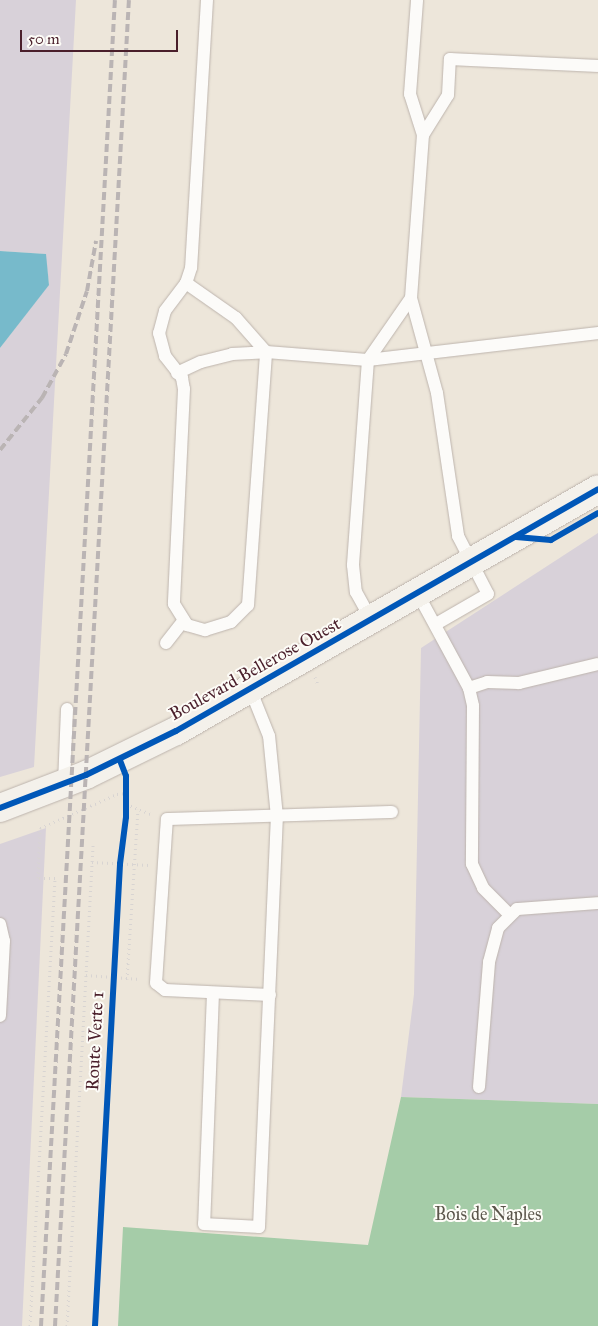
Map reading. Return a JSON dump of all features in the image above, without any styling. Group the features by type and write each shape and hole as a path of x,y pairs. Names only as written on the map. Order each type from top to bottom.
{"street":[{"name":"Boulevard Bellerose Ouest","path":"0,808 120,760 372,621 598,489"}],"lane":[{"path":"186,283 236,318 266,352 248,605 242,615 219,627 196,629 183,621 174,604 184,389 177,373 162,349 161,320 186,283 191,268 207,0"},
{"path":"416,0 410,94 423,135 410,298 436,393 458,536 488,594 436,624"},
{"path":"423,135 448,94 450,59 598,66"},
{"path":"372,621 356,592 353,565 368,360 410,298"},
{"path":"177,373 201,362 232,354 266,352 368,360 598,333"},
{"path":"418,594 436,624 469,688 473,706 472,864 483,888 509,914"},
{"path":"166,643 183,621"},
{"path":"469,688 487,682 519,684 598,664"},
{"path":"213,993 204,1224 264,1228 277,817 269,736 250,690"},
{"path":"64,784 67,709"},
{"path":"270,995 165,990 156,983 167,819 277,817 292,813 392,812"},
{"path":"479,1087 489,962 494,936 509,914 528,907 598,904"},
{"path":"0,924 4,941 0,1016"}],"path":[{"path":"315,677 318,685"},
{"path":"86,975 126,979 139,810 126,808 125,772 120,760"},
{"path":"30,1326 55,878 38,878 40,828 117,794 126,793"},
{"path":"67,1326 93,844"},
{"path":"120,874 121,856"},
{"path":"92,862 132,864"}],"shaded area":[{"path":"0,0 76,0 34,767 0,777 0,348 49,284 45,254 0,251"},
{"path":"598,533 598,1104 401,1097 414,994 421,648"},
{"path":"46,828 22,1326 0,1326 0,844"}],"green space":[{"name":"Bois de Naples","path":"401,1097 598,1104 598,1326 118,1326 123,1227 368,1245"}],"water":[{"path":"0,251 46,254 49,285 0,348"}],"railway":[{"path":"41,1326 115,0"},
{"path":"55,1326 129,0"},
{"path":"0,450 42,398 66,354 87,291 96,241"}],"cycle path":[{"path":"0,808 86,775 176,731 598,489"},
{"path":"516,537 551,540 598,513"},
{"name":"Route Verte 1","path":"95,1326 120,864 126,817 126,776 120,760"}]}
